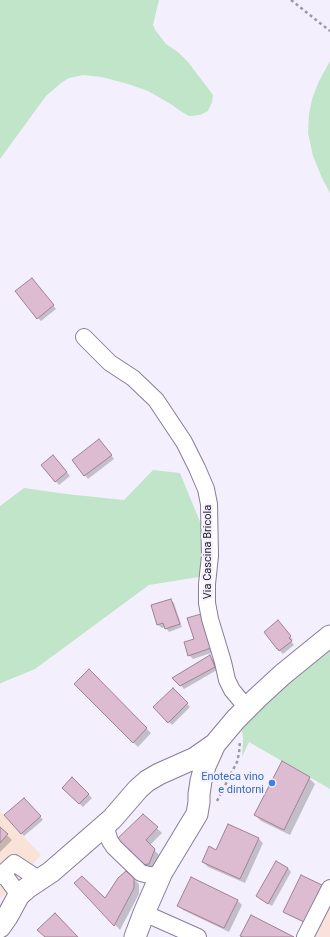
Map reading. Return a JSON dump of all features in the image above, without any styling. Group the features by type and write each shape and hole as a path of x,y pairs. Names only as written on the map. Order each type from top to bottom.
{"main road":[{"path":"0,927 17,899 51,872 112,818 147,781 195,758 215,744 247,708 282,675 330,636"},
{"path":"198,794 205,766 215,744"},
{"path":"135,937 162,872 197,814 199,802 198,794 194,785 188,778 179,772 169,770"},
{"path":"12,937 10,917 17,899"}],"street":[{"name":"Via Cascina Bricola","path":"84,336 110,363 133,378 156,400 184,442 197,468 206,489 209,504 210,556 207,584 207,603 210,619 227,680 232,690 247,708"},
{"path":"112,818 107,832 114,847 142,873 156,875 162,872"},
{"path":"17,899 1,875 14,863 40,880"},
{"path":"305,937 330,888"},
{"path":"144,913 198,937"}],"path":[{"path":"291,0 330,31"}],"shaded area":[{"path":"0,811 41,855 0,899"},
{"path":"330,903 330,937 312,937"}],"green space":[{"path":"0,0 159,0 153,25 166,44 178,52 188,62 213,95 208,111 200,115 189,116 148,91 128,84 102,77 83,75 69,78 46,96 0,159"},
{"path":"330,61 330,193 313,156 308,133 309,114 312,99 319,81"},
{"path":"153,470 180,473 203,529 205,576 149,585 35,669 0,684 0,506 24,488 124,500"},
{"path":"330,647 330,789 249,742 242,757 242,727 288,682"}],"building":[{"path":"32,278 54,305 37,319 15,291"},
{"path":"99,439 112,455 84,476 72,460"},
{"path":"53,455 67,472 55,482 41,465"},
{"path":"171,599 180,624 165,629 163,623 157,625 151,605"},
{"path":"201,614 211,648 188,656 184,642 194,639 187,618"},
{"path":"278,620 291,636 289,638 292,641 279,651 264,632"},
{"path":"210,655 215,667 180,686 172,678"},
{"path":"89,669 147,728 133,743 74,684"},
{"path":"173,688 188,703 168,723 153,707"},
{"path":"282,761 310,777 284,830 254,815"},
{"path":"72,777 89,794 79,804 62,788"},
{"path":"24,798 41,816 21,834 4,815"},
{"path":"143,814 158,827 146,840 155,849 149,864 141,865 115,841"},
{"path":"228,824 259,838 240,879 202,862 209,846 216,850"},
{"path":"0,827 8,834 0,843"},
{"path":"276,861 288,868 268,904 256,896"},
{"path":"126,871 134,878 134,888 114,926 74,883 82,876 105,898 118,878"},
{"path":"301,875 322,885 304,922 283,912"},
{"path":"191,877 238,900 224,928 177,906"},
{"path":"55,913 78,937 45,937 37,930"},
{"path":"251,915 294,937 240,936"}],"place":[{"name":"Enoteca vino e dintorni","path":"272,783"}]}
